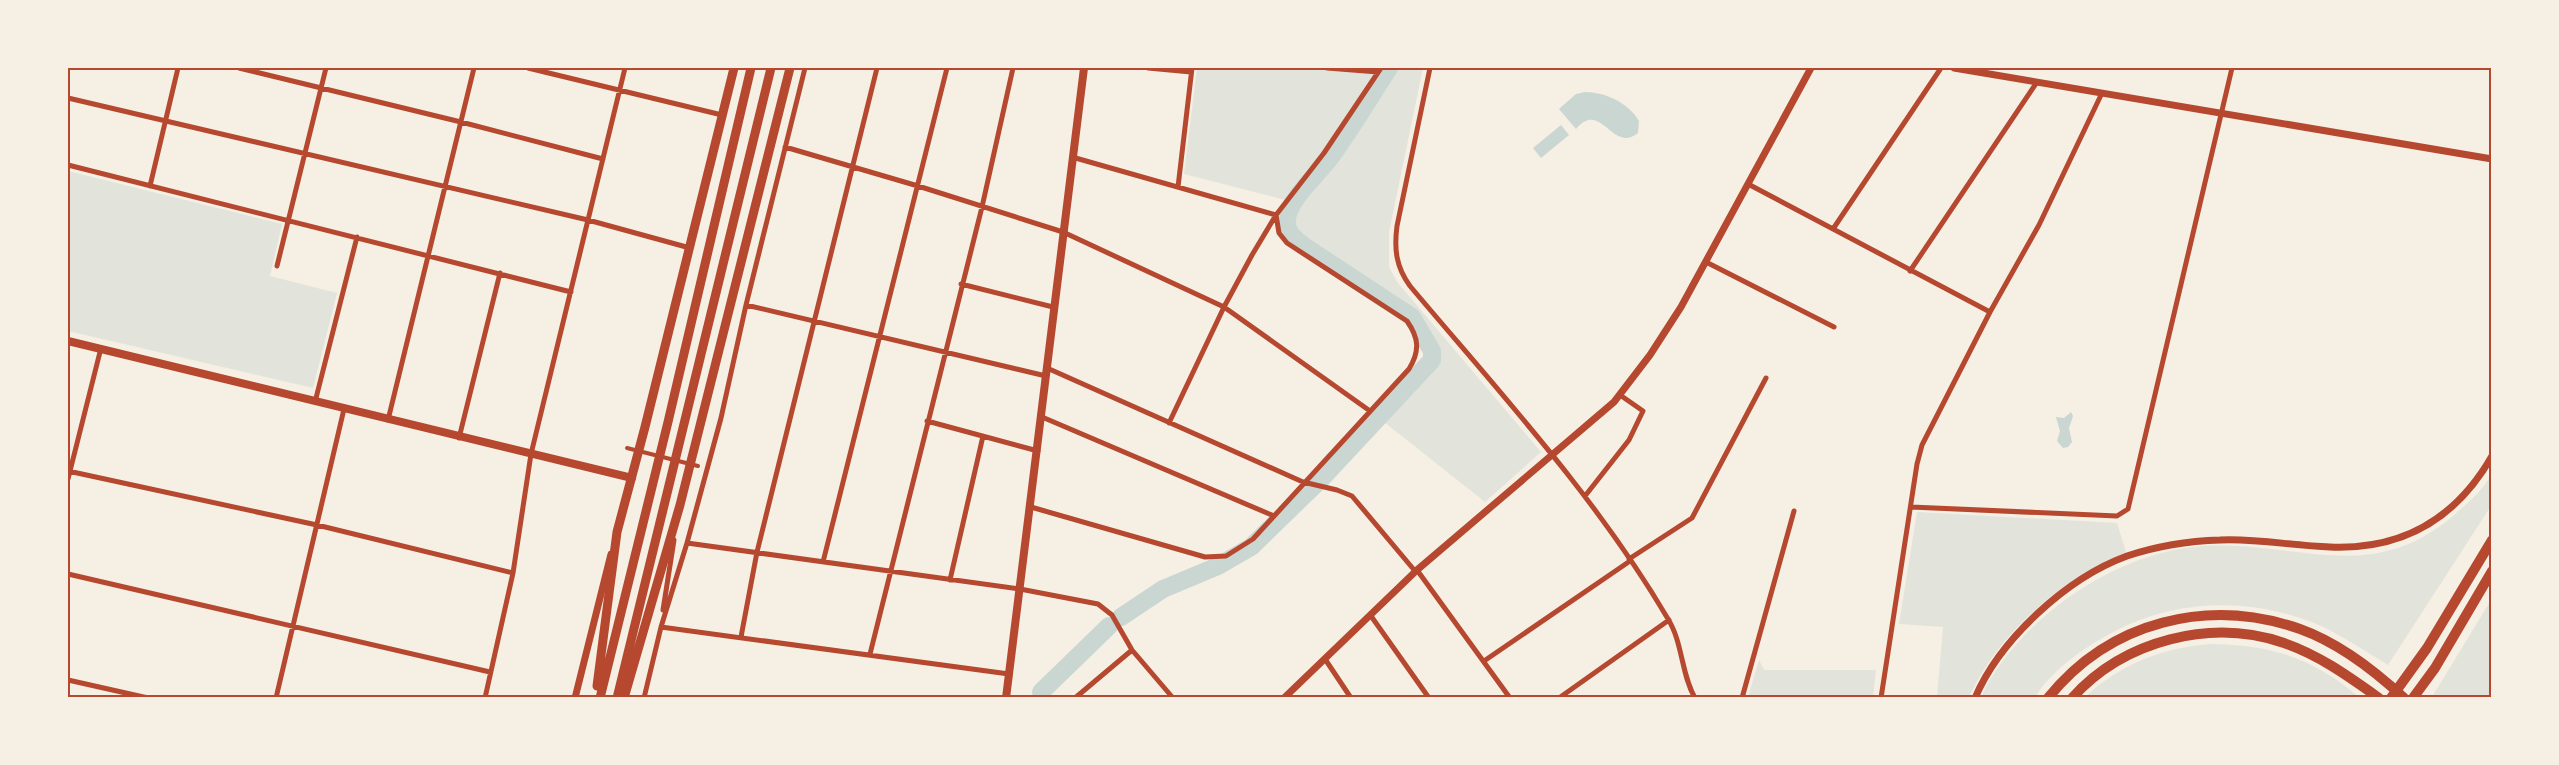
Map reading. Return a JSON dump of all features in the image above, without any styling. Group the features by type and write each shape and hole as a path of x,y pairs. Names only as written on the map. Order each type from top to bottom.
{"highway":[{"path":"598,698 617,532 734,68"},
{"path":"598,698 670,413 751,68"},
{"path":"617,698 771,68"},
{"path":"624,698 677,518 790,68"},
{"path":"2391,698 2428,648 2492,540"},
{"path":"2413,698 2435,668 2492,571"},
{"path":"2048,698 2060,683 2091,655 2121,638 2174,619 2215,615 2244,615 2266,619 2302,630 2333,644 2363,664 2404,698"},
{"path":"2072,698 2080,688 2123,658 2145,647 2184,634 2215,632 2260,636 2308,653 2350,677 2379,698"}],"main road":[{"path":"1006,698 1038,452 1046,372 1084,68"},
{"path":"68,341 460,438 632,478"}],"street":[{"path":"150,186 178,68"},
{"path":"239,68 603,159"},
{"path":"277,266 326,68"},
{"path":"388,420 430,255 474,68"},
{"path":"528,68 722,115"},
{"path":"485,698 512,573 531,454 626,68"},
{"path":"644,698 661,627 687,543 721,418 746,305 805,68"},
{"path":"741,637 757,552 877,68"},
{"path":"822,562 948,68"},
{"path":"870,654 888,572 982,207 1013,68"},
{"path":"1148,68 1191,70 1178,187"},
{"path":"1327,68 1379,69"},
{"path":"1430,68 1397,226 1395,242 1398,265 1410,286 1585,496 1630,560 1669,620 1692,697"},
{"path":"1284,698 1416,571 1620,395 1668,329 1811,68"},
{"path":"1833,229 1941,68"},
{"path":"1954,68 2492,159"},
{"path":"1911,507 2117,516 2128,509 2232,68"},
{"path":"1169,423 1224,307 1276,215 1324,153 1379,69"},
{"path":"1910,271 2037,82"},
{"path":"1882,698 1917,464 1922,445 1990,312 2039,225 2102,93"},
{"path":"68,98 445,188 588,220 690,248"},
{"path":"785,147 918,186 1063,232 1224,307 1370,411"},
{"path":"1072,158 1276,215"},
{"path":"68,165 571,292"},
{"path":"1748,184 1990,312"},
{"path":"1031,507 1212,558 1226,556 1238,551 1253,539 1409,369 1416,357 1418,344 1415,332 1407,321 1287,243 1279,233 1276,215"},
{"path":"315,402 357,237"},
{"path":"1706,262 1834,327"},
{"path":"460,438 500,274"},
{"path":"961,284 1054,307"},
{"path":"746,305 944,352 1046,372 1304,482 1337,490 1352,496 1416,571 1510,698"},
{"path":"68,479 68,471 101,348"},
{"path":"1484,661 1692,518 1766,378"},
{"path":"1585,496 1629,440 1643,411 1620,395"},
{"path":"276,698 344,409"},
{"path":"1042,417 1274,516"},
{"path":"927,421 1038,452"},
{"path":"950,580 983,436"},
{"path":"627,448 698,466"},
{"path":"1975,698 2000,654 2053,600 2093,574 2126,557 2176,543 2222,540 2331,548 2372,546 2414,533 2440,516 2460,499 2492,456"},
{"path":"68,471 317,525 512,573"},
{"path":"1742,698 1794,511"},
{"path":"661,627 677,518"},
{"path":"574,698 617,532"},
{"path":"687,543 1087,601 1106,609 1132,650 1173,698"},
{"path":"68,574 490,672"},
{"path":"1371,616 1430,698"},
{"path":"1559,698 1669,620"},
{"path":"661,627 1009,674"},
{"path":"1075,698 1132,650"},
{"path":"1324,659 1351,698"},
{"path":"68,680 148,698"}],"shaded area":[{"path":"1197,68 1423,68 1389,232 1389,267 1398,283 1541,452 1485,502 1379,418 1432,360 1431,346 1428,339 1414,320 1404,310 1304,246 1293,236 1287,222 1293,202 1184,174"},
{"path":"1585,92 1608,96 1623,104 1639,121 1638,133 1629,138 1621,137 1593,120 1585,121 1576,129 1559,109 1576,94"},
{"path":"1561,125 1569,135 1541,158 1533,148"},
{"path":"68,171 282,224 270,276 337,293 313,388 68,331"},
{"path":"2071,412 2073,416 2069,428 2072,442 2068,447 2063,448 2057,441 2060,431 2056,417 2064,418"},
{"path":"2491,475 2491,506 2388,665 2328,629 2293,616 2266,609 2211,605 2157,614 2131,623 2106,636 2067,662 2049,679 2035,697 1981,697 1997,669 2017,643 2042,619 2069,597 2098,579 2129,564 2161,553 2192,547 2227,546 2261,548 2326,555 2358,555 2389,551 2421,538 2453,516 2479,492"},
{"path":"1917,512 2117,523 2126,552 2078,578 2034,611 2015,629 1998,650 1982,673 1969,697 1937,697 1943,627 1899,624"},
{"path":"2491,600 2491,697 2432,697"},
{"path":"2212,644 2254,647 2291,656 2325,672 2359,697 2085,697 2113,675 2144,659 2177,649"},
{"path":"1759,660 1764,670 1876,670 1873,697 1748,697"}],"waterway":[{"path":"1121,617 1163,589 1218,566 1251,547 1321,479 1432,360 1432,351 1412,317 1297,241 1291,235 1287,224 1289,211 1293,203 1333,154 1389,68"},
{"path":"1041,692 1109,626"}]}
